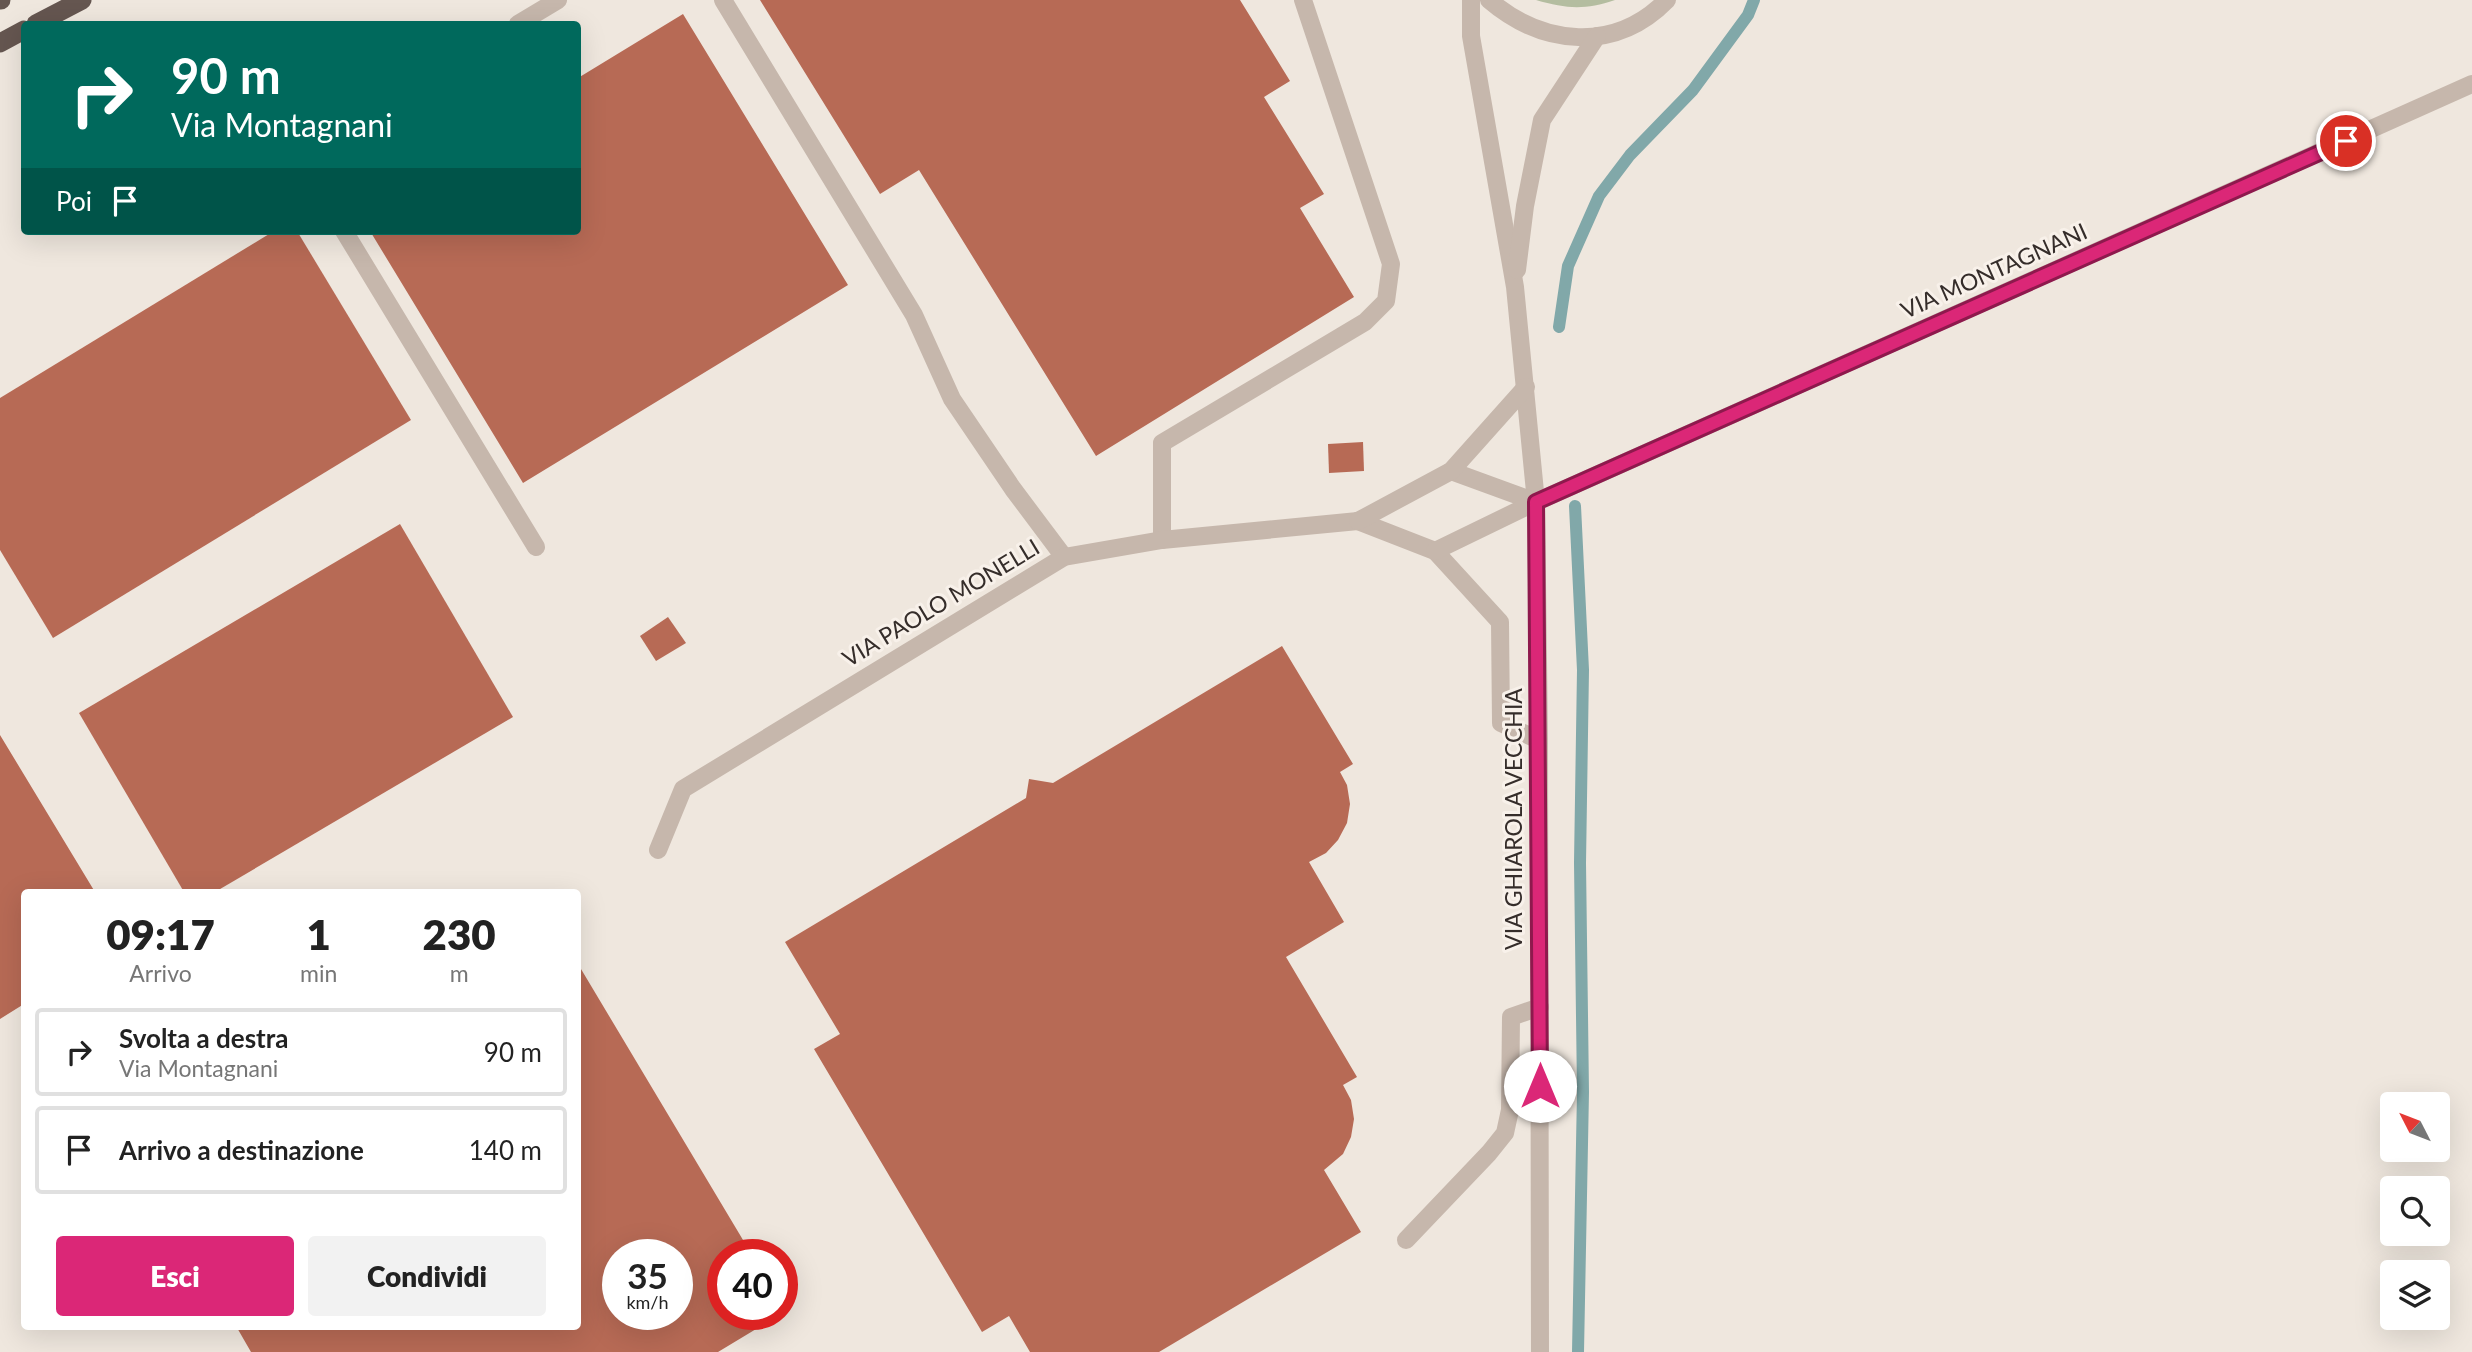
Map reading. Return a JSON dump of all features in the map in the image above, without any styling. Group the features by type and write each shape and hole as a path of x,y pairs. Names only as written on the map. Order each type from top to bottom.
{"highway":[{"path":"42,21 82,0"},
{"path":"0,43 21,32"}],"street":[{"path":"524,21 558,0"},
{"path":"723,0 914,315 952,399 1013,489 1065,557"},
{"path":"1162,540 1162,443 1365,323 1386,301 1391,264 1303,0"},
{"name":"VIA GHIAROLA VECCHIA","path":"1471,0 1471,36 1515,288 1536,502 1540,1352"},
{"path":"1489,0 1526,26 1548,34 1572,37 1597,36 1629,27 1658,9 1667,0"},
{"name":"VIA GHIAROLA VECCHIA","path":"1515,288 1525,206 1542,120 1597,36"},
{"name":"VIA MONTAGNANI","path":"1435,551 1536,502 2472,84"},
{"path":"346,235 536,547"},
{"path":"1358,521 1451,471 1526,387"},
{"path":"1451,471 1536,502"},
{"path":"1358,521 1435,551 1500,622 1502,723 1539,740"},
{"name":"VIA PAOLO MONELLI","path":"658,850 683,789 1065,557 1162,540 1358,521"},
{"path":"1406,1240 1505,1133 1510,1110 1511,1017 1540,1007"}],"green space":[{"path":"1536,0 1615,0 1576,7"}],"building":[{"path":"760,0 1240,0 1290,81 1264,97 1324,194 1300,208 1354,297 1096,456 919,170 880,194"},
{"path":"683,14 848,285 523,483 372,235 581,235 581,76"},
{"path":"267,235 299,235 411,420 53,638 0,550 0,398"},
{"path":"1363,442 1364,471 1329,473 1328,444"},
{"path":"400,524 513,717 220,889 182,889 79,713"},
{"path":"668,617 686,643 656,661 640,636"},
{"path":"1282,646 1353,764 1340,772 1347,785 1350,804 1347,823 1338,840 1326,853 1309,862 1344,922 1286,957 1357,1077 1343,1085 1351,1100 1354,1119 1351,1137 1343,1154 1324,1170 1361,1232 1159,1352 1030,1352 1009,1316 982,1332 814,1049 840,1034 785,942 1026,798 1029,779 1053,783"},
{"path":"0,735 93,889 21,889 21,1006 0,1019"},
{"path":"581,969 742,1239 707,1239 707,1330 754,1330 718,1352 251,1352 238,1330 581,1330"}],"waterway":[{"path":"1559,327 1568,266 1599,196 1630,155 1693,90 1748,15 1754,0"},
{"path":"1575,506 1583,670 1580,863 1583,1092 1578,1352"}],"route":[{"path":"1540,1086 1536,502 2346,141"}]}
